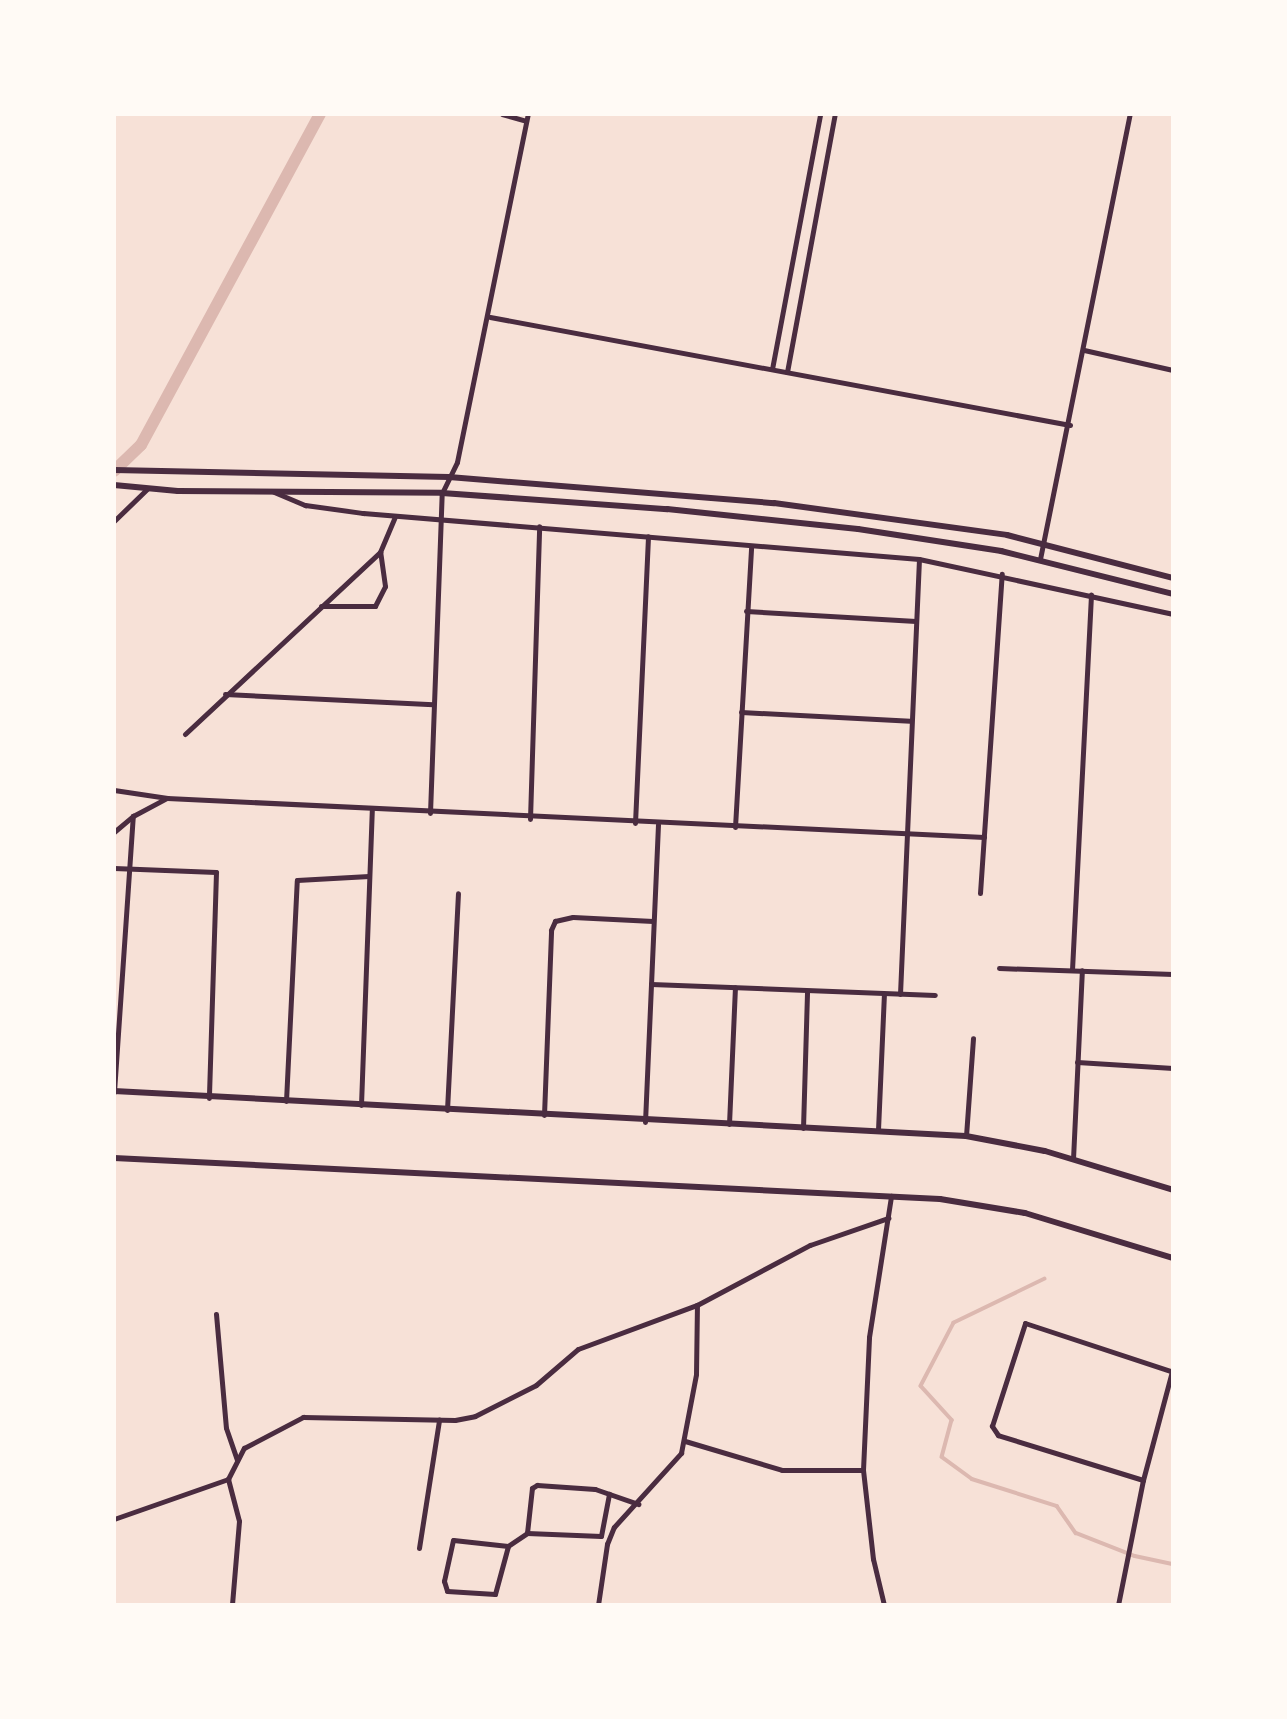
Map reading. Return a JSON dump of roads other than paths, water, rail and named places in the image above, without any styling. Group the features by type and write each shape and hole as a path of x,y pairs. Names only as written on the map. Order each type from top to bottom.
{"street":[{"path":"430,813 442,494 457,462 490,317 527,117 502,114"},
{"path":"772,369 820,114"},
{"path":"787,372 835,114"},
{"path":"1040,559 1070,425 1130,114"},
{"path":"490,317 1070,425"},
{"path":"1084,350 1173,369"},
{"path":"1173,578 1045,542 774,503 449,477 117,471 114,486 442,494 858,529 1040,559 1173,594"},
{"path":"114,521 145,488"},
{"path":"274,492 305,505 395,516 919,559 1002,574 1173,614"},
{"path":"186,734 225,694 380,552 395,516"},
{"path":"530,819 539,526"},
{"path":"635,823 648,536"},
{"path":"735,827 751,546"},
{"path":"321,606 375,606 385,586 380,552"},
{"path":"900,994 904,833 919,559"},
{"path":"981,893 1002,574"},
{"path":"1072,970 1091,594"},
{"path":"746,611 916,621"},
{"path":"225,694 433,704"},
{"path":"741,712 910,721"},
{"path":"114,790 167,798 530,819 984,837"},
{"path":"114,832 133,816 167,798"},
{"path":"362,1105 372,810"},
{"path":"133,816 114,1091 645,1122 878,1130 966,1136 1073,1159 1173,1190"},
{"path":"645,1122 658,824"},
{"path":"114,868 216,873 209,1098"},
{"path":"286,1101 297,880 369,876"},
{"path":"447,1111 458,893"},
{"path":"544,1115 555,921 573,917 653,921"},
{"path":"999,968 1173,974"},
{"path":"1073,1159 1082,970"},
{"path":"651,984 935,995"},
{"path":"729,1124 735,987"},
{"path":"803,1128 807,991"},
{"path":"878,1130 884,994"},
{"path":"966,1136 973,1038"},
{"path":"1077,1062 1173,1068"},
{"path":"114,1158 940,1199 1025,1213 1173,1258"},
{"path":"884,1605 873,1559 863,1470 869,1337 891,1196"},
{"path":"232,1605 239,1521 228,1479 237,1460 252,1441 303,1417 439,1420 475,1416 536,1385 578,1349 697,1305 810,1245 888,1218"},
{"path":"598,1605 608,1538 668,1471 685,1441 696,1374 697,1305"},
{"path":"216,1314 226,1428 237,1460"},
{"path":"1118,1605 1125,1557 1143,1480 1173,1371 1025,1324 992,1426 998,1435 1143,1480"},
{"path":"419,1548 439,1420"},
{"path":"685,1441 782,1470 863,1470"},
{"path":"114,1519 228,1479"},
{"path":"527,1533 533,1486 556,1485 609,1494 638,1504"},
{"path":"509,1546 453,1540 443,1581 447,1591 495,1594 509,1546 527,1533 601,1536 609,1494"}],"waterway":[{"path":"114,471 141,445 320,114"},
{"path":"1045,1279 954,1323 921,1386 952,1420 942,1457 972,1479 1057,1506 1076,1533 1135,1556 1173,1564"}]}
